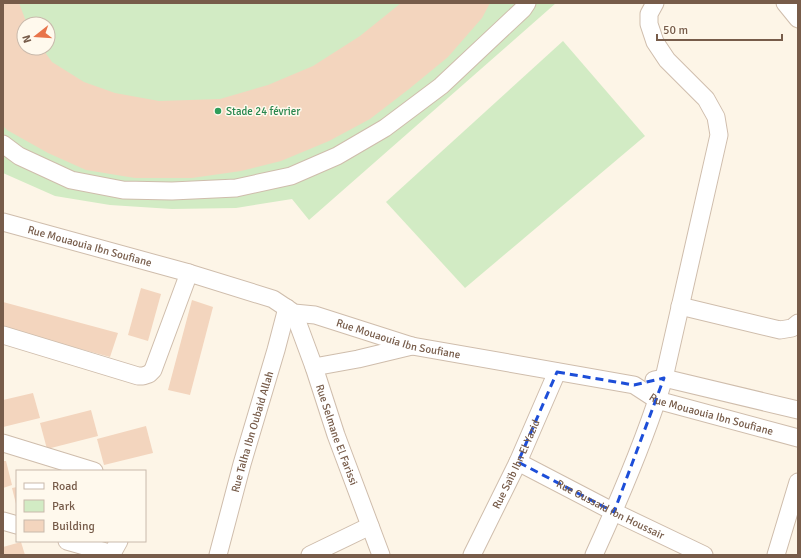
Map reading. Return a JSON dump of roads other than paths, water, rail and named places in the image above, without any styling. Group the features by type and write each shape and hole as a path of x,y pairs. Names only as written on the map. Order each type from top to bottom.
{"street":[{"path":"3,144 19,156 71,180 123,190 172,192 236,188 291,176 337,156 385,128 441,86 523,9 527,3"},
{"path":"594,555 614,512 664,378 720,135 716,117 706,99 667,60 655,42 649,24 649,14 655,3"},
{"path":"785,3 798,18"},
{"name":"Rue Mouaouia Ibn Soufiane","path":"3,222 189,273 273,299 291,310 315,315 412,346 634,385 657,400 798,438"},
{"path":"3,335 120,371 143,376 149,374 153,370 189,273"},
{"path":"680,306 780,330 792,328 798,323"},
{"name":"Rue Selmane El Farissi","path":"291,310 314,367 336,435 381,555"},
{"name":"Rue Talha Ibn Oubaid Allah","path":"218,555 242,464 276,350 291,310"},
{"path":"314,367 412,346"},
{"name":"Rue Saïb Ibn El Yazid","path":"472,555 518,462 557,372"},
{"path":"634,385 664,378 798,410"},
{"path":"3,443 91,470"},
{"name":"Rue Oussaid Ibn Houssair","path":"518,462 614,512 704,555"},
{"path":"776,555 798,482"},
{"path":"3,521 16,525"},
{"path":"310,555 370,526"},
{"path":"70,542 109,553 114,550 118,542"}],"place":[{"name":"Stade 24 février","path":"218,111"}]}
